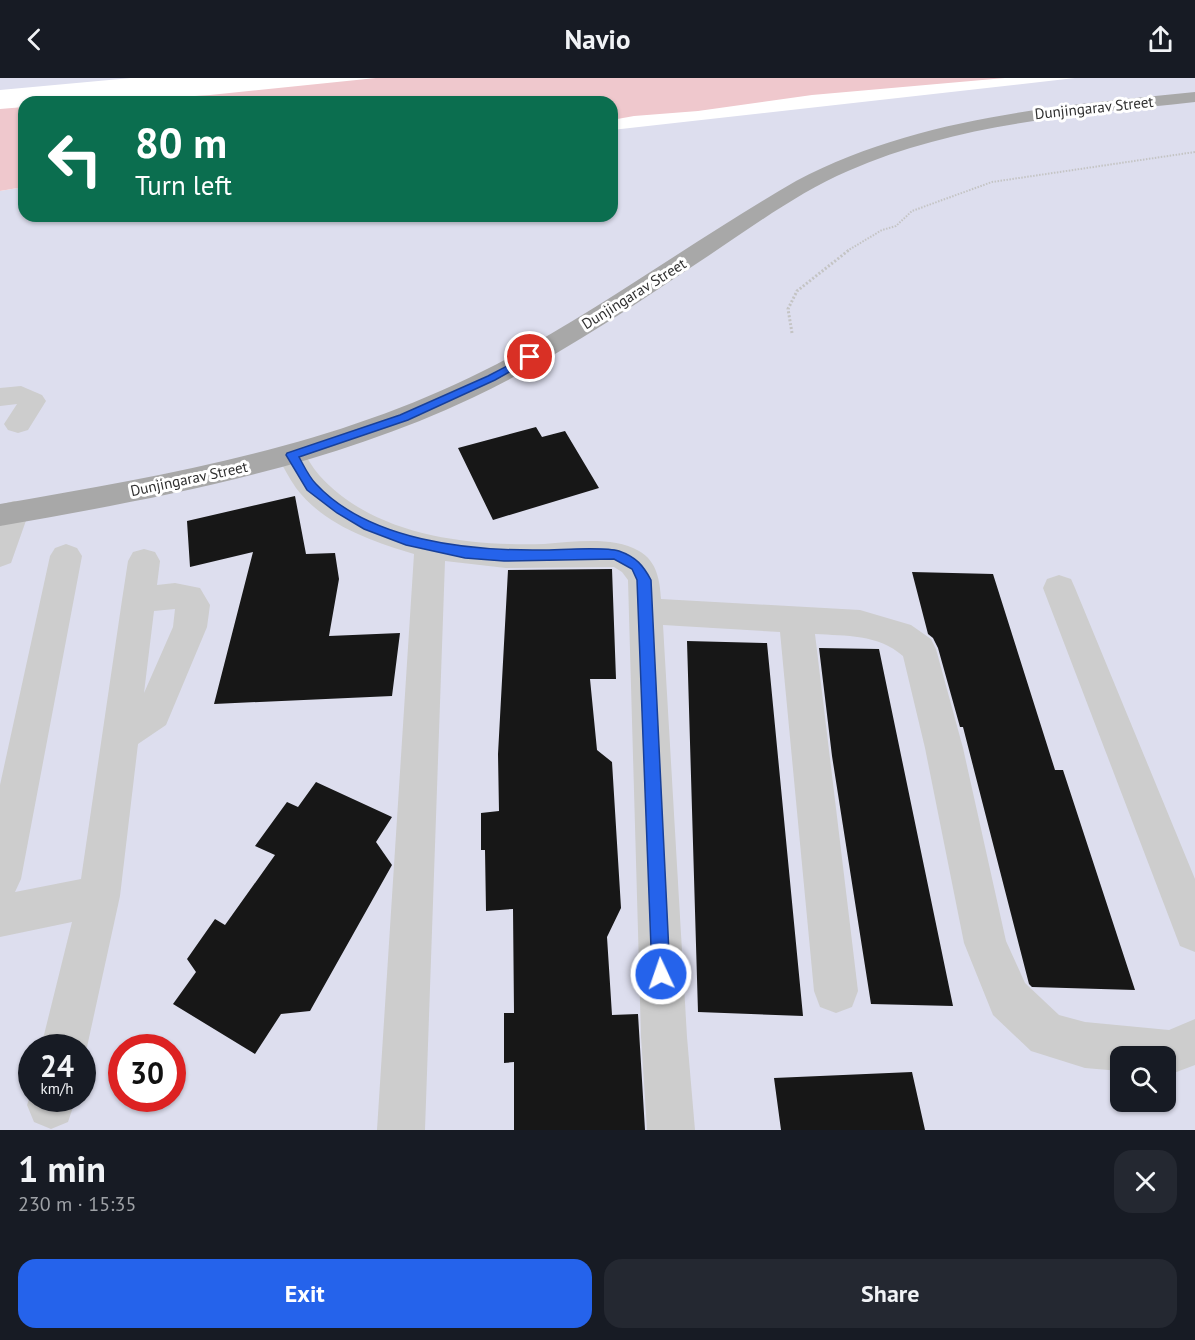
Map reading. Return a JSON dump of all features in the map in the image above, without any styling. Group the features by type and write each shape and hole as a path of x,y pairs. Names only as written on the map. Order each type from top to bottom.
{"main road":[{"name":"Dunjingarav Street","path":"7,514 175,483 291,455 404,417 491,378 628,298 774,202 819,177 861,158 936,135 1006,118 1195,97"}],"street":[{"path":"0,397 21,395 32,401 18,424"},
{"path":"291,455 312,487 341,510 368,526 430,547 504,556 616,555 632,562 640,570 644,580 663,1037 671,1130"},
{"path":"0,555 7,514"},
{"path":"401,1130 430,547"},
{"path":"0,879 66,556"},
{"path":"67,1034 99,896 144,561"},
{"path":"1059,588 1195,931"},
{"path":"121,735 153,714 190,627 193,605 188,597 138,600"},
{"path":"645,611 860,623 910,639 919,649 944,748 985,943 1010,999 1047,1035 1084,1045 1169,1053 1195,1042"},
{"path":"796,619 836,991"},
{"path":"0,916 99,896"}],"path":[{"path":"792,333 788,309 796,291 859,242 882,230 896,226 912,212 992,182 1195,152"}],"shaded area":[{"path":"0,78 131,78 0,90"},
{"path":"376,78 1005,78 812,95 698,111 618,119 618,96 195,96"},
{"path":"1075,78 1195,78 1195,1130 0,1130 0,191 18,188 18,222 618,222 618,129"},
{"path":"18,108 18,188 0,191 0,109"}],"building":[{"path":"536,427 542,437 565,431 599,488 493,520 458,448"},
{"path":"295,496 306,554 335,553 339,579 329,636 400,633 392,696 214,704 253,552 190,567 187,521"},
{"path":"612,569 616,679 590,679 597,750 612,762 621,908 607,937 612,1015 638,1014 645,1130 514,1130 514,1062 504,1063 504,1013 514,1013 513,909 486,911 485,850 481,850 481,813 499,811 498,754 508,570"},
{"path":"912,572 993,574 1055,770 1063,770 1135,990 1032,987 1029,984 963,727 960,727 938,648 928,634"},
{"path":"687,641 767,643 803,1016 698,1012"},
{"path":"819,648 879,649 953,1006 871,1004 832,756"},
{"path":"316,782 392,817 376,842 392,865 310,1011 281,1014 255,1054 173,1004 196,972 187,959 215,919 225,925 275,855 255,846 287,802 298,807"},
{"path":"912,1072 925,1130 781,1130 774,1078"}],"route":[{"path":"530,357 460,393 404,417 291,455 304,478 325,499 368,526 410,542 465,553 504,556 616,555 637,566 644,580 661,974"}]}
